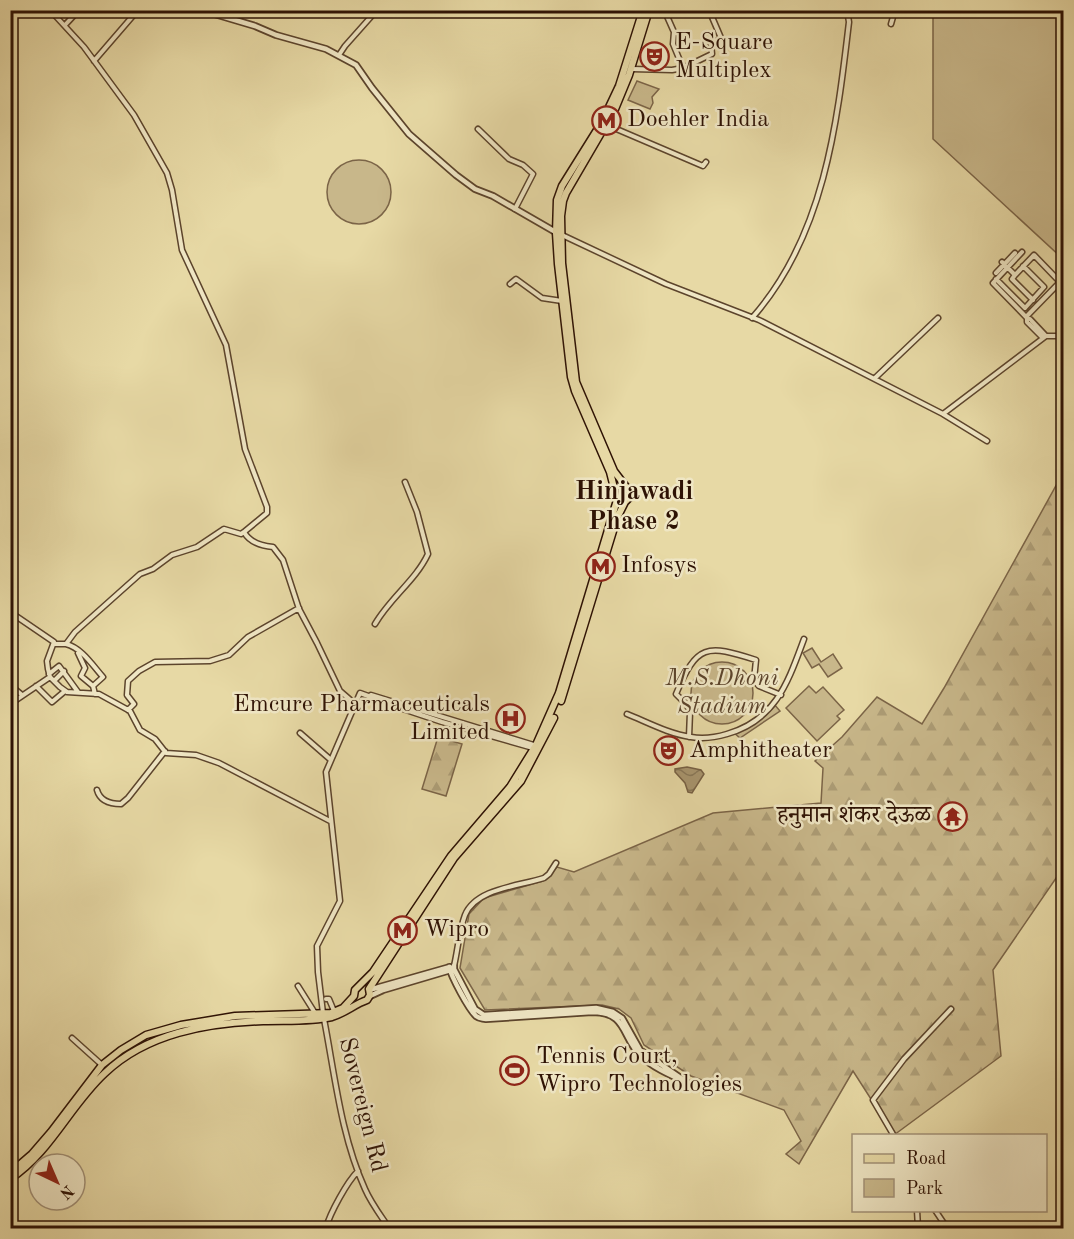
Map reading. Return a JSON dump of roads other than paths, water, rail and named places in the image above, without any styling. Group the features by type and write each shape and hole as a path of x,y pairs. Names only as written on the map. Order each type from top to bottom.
{"main road":[{"path":"604,123 624,74 643,10"},
{"path":"619,498 629,499 631,495 614,471 572,373 556,208 559,193 604,123 631,69 649,10"},
{"path":"559,234 562,301 575,391 619,498"},
{"path":"10,1173 38,1147 102,1065 132,1043 163,1029 235,1016 315,1014 324,1016 357,999 366,1001 378,975 454,858 514,790 537,748 559,693 619,498 620,488 626,488"},
{"path":"357,999 355,990 373,972 453,853 510,787 537,748"},
{"path":"360,986 369,992"},
{"path":"10,1179 30,1164 44,1149 99,1079 116,1063 139,1047 175,1034 217,1026 344,1013 357,999"}],"street":[{"path":"50,10 94,61 134,115 167,173 183,250 226,345 244,449 267,507 267,513 242,534 224,529 197,547 172,555 153,569 140,574 75,632 66,644"},
{"path":"65,25 79,10"},
{"path":"94,61 138,10"},
{"path":"201,10 339,55 356,65 372,88 422,147 475,189 559,234 666,284 752,318 875,378 943,414 987,441"},
{"path":"339,55 376,10"},
{"path":"668,10 666,14 674,32 674,46 683,68"},
{"path":"631,69 683,68 712,54 711,45 721,38 709,10"},
{"path":"752,318 780,282 794,258 818,195 840,102 849,22 847,10"},
{"path":"891,24 895,10"},
{"path":"604,123 703,166 706,162"},
{"path":"478,129 509,159 523,165 533,174 515,209"},
{"path":"996,273 1014,256 1022,252"},
{"path":"1027,318 1060,283 1034,255 1012,279 1033,300"},
{"path":"1004,265 1015,275"},
{"path":"1004,265 993,283 1024,308 1044,286 1023,266"},
{"path":"510,284 516,279 542,298 562,301"},
{"path":"1042,290 1048,296"},
{"path":"1008,295 1027,318 1027,322 1044,337"},
{"path":"875,378 938,318"},
{"path":"943,414 1044,337 1064,336"},
{"path":"375,624 388,603 423,565 428,554 417,512 405,482"},
{"path":"244,532 246,536 261,546 273,547 283,560 299,608 340,692 355,704 360,693 370,698 537,748"},
{"path":"128,710 134,704 127,695 128,681 149,665 155,662 210,661 221,658 231,653 248,637 299,608"},
{"path":"10,612 50,638 54,644"},
{"path":"627,714 689,737 719,736 739,731 758,720 772,708 781,696 804,639"},
{"path":"54,644 73,646 87,657 103,677 93,686"},
{"path":"54,644 47,661 51,677 65,691 95,694 130,711 140,730 155,739 165,753 196,755 219,763 330,821"},
{"path":"689,737 690,712 687,705 676,694 693,659 704,653 715,649 756,660 754,680 759,686 781,696"},
{"path":"78,651 85,668 81,676 93,686 95,694"},
{"path":"51,677 59,666 78,692"},
{"path":"11,703 64,671"},
{"path":"10,685 22,695"},
{"path":"36,686 52,702 65,691"},
{"name":"Sovereign Rd","path":"355,704 326,772 340,901 317,946 318,972 338,1103 365,1190 389,1228"},
{"path":"300,733 331,760"},
{"path":"97,790 98,796 106,801 121,804 165,750"},
{"path":"556,863 544,878 493,893 470,907 464,919 452,968 475,1009 482,1014 596,1008 605,1010 622,1018 638,1047 665,1070 689,1084"},
{"path":"369,992 452,968"},
{"path":"369,992 383,990 452,968"},
{"path":"378,975 380,983 385,986"},
{"path":"298,986 315,1014"},
{"path":"326,999 329,999 334,1012"},
{"path":"893,1134 873,1100 904,1059 951,1009"},
{"path":"72,1038 102,1065"},
{"path":"326,1228 337,1204 358,1171"},
{"path":"916,1212 918,1228"},
{"path":"936,1212 947,1228"}],"water":[{"path":"687,767 701,770 704,774 692,793 688,792 685,783 675,772 675,769"}],"place":[{"name":"E-Square Multiplex","path":"654,57"},
{"name":"Doehler India","path":"606,120"},
{"name":"Infosys","path":"600,566"},
{"name":"Emcure Pharmaceuticals Limited","path":"511,719"},
{"name":"Amphitheater","path":"668,751"},
{"name":"हनुमान शंकर देऊळ","path":"952,816"},
{"name":"Wipro","path":"403,930"},
{"name":"Tennis Court, Wipro Technologies","path":"515,1071"}],"district":[{"name":"Hinjawadi Phase 2","path":"634,507"}],"park label":[{"name":"M.S.Dhoni Stadium","path":"722,693"}]}
